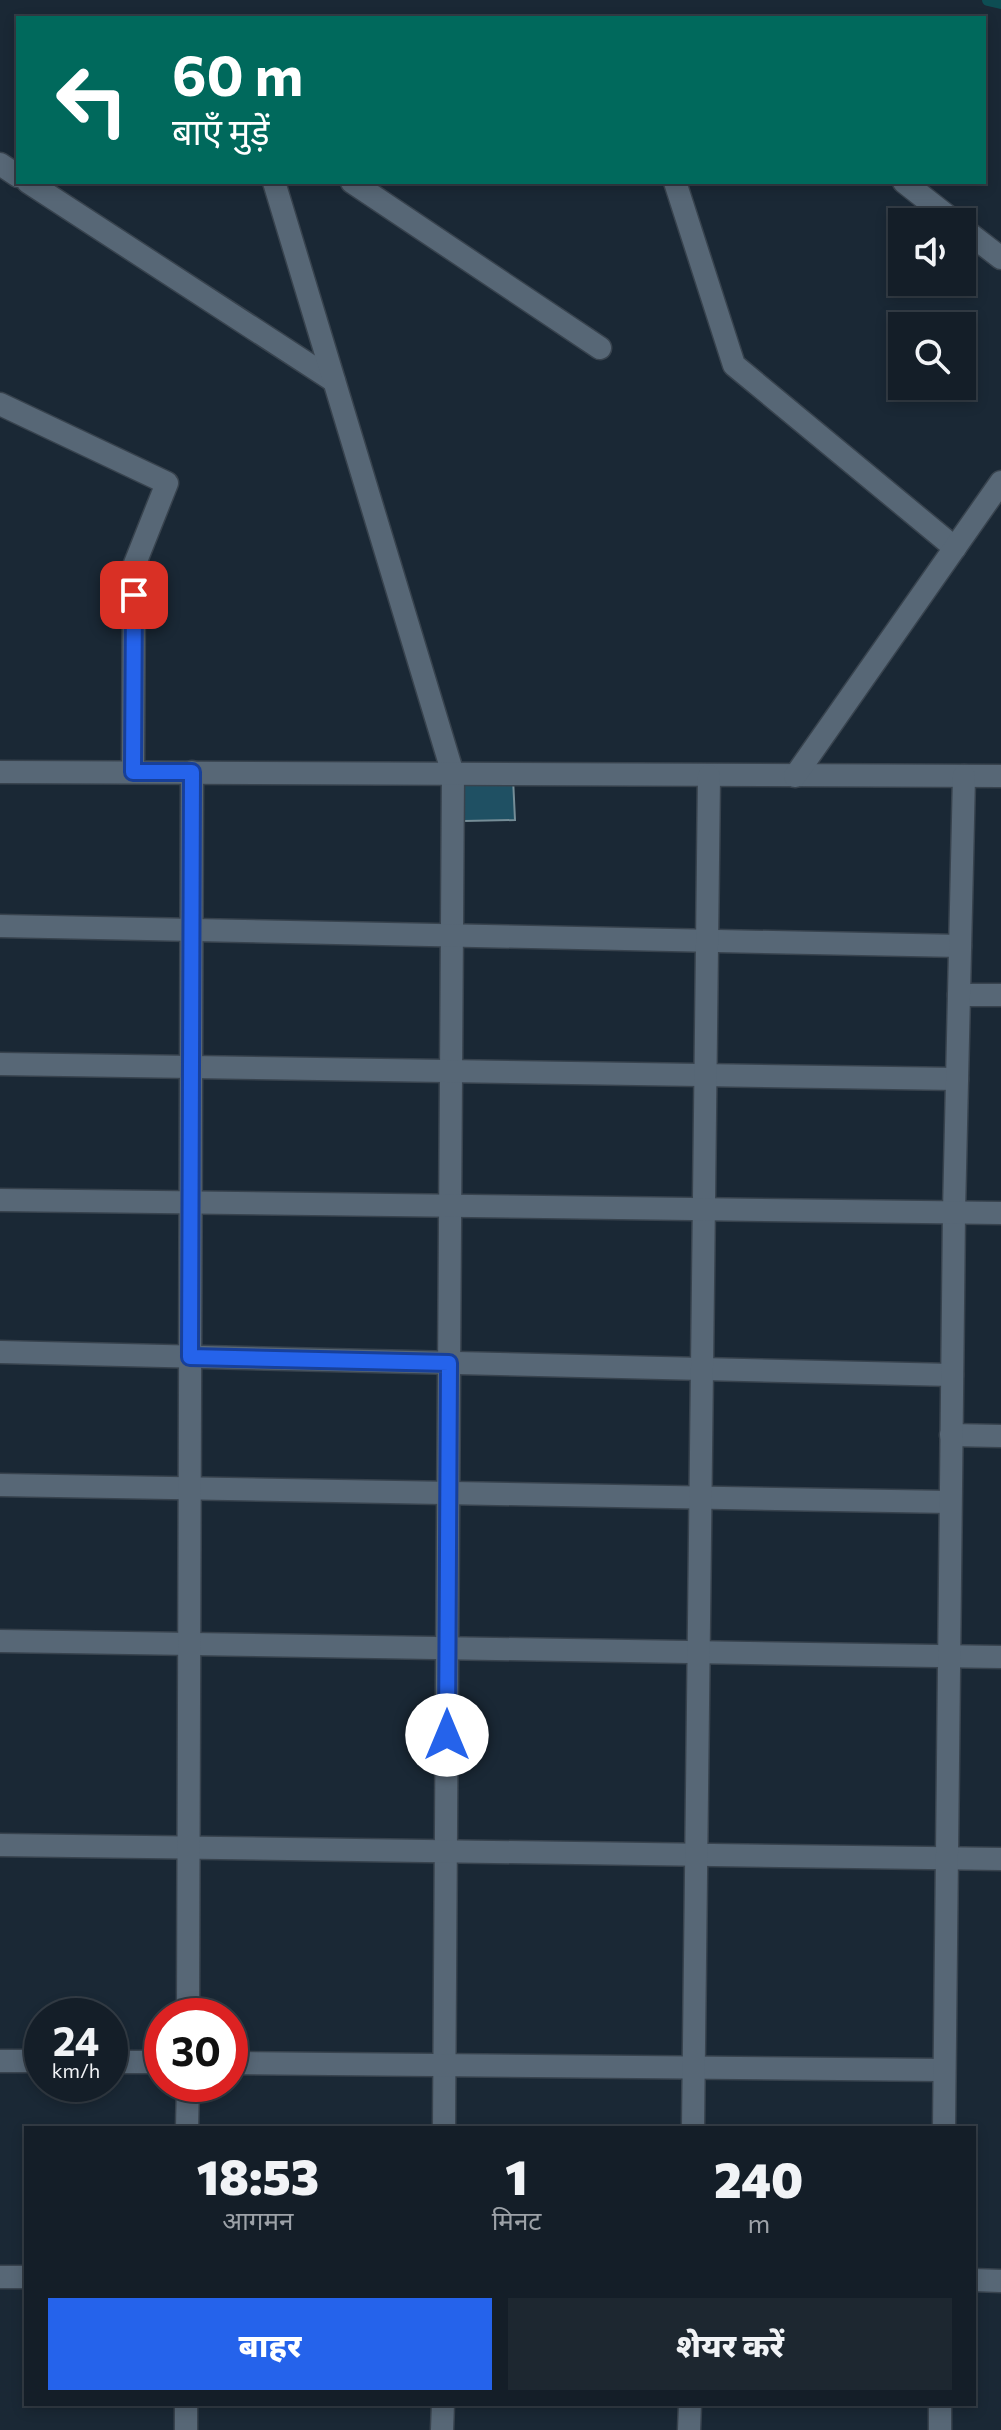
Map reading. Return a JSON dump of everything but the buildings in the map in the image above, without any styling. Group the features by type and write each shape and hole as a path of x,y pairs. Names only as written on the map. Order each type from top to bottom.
{"street":[{"path":"31,184 334,381"},
{"path":"275,184 453,774 444,2126"},
{"path":"355,184 600,348"},
{"path":"676,184 734,365 955,548"},
{"path":"907,184 937,208"},
{"path":"976,239 1001,258"},
{"path":"0,404 167,483 134,566 133,772"},
{"path":"795,776 1001,482"},
{"path":"3,769 1001,776"},
{"path":"188,1998 192,772"},
{"path":"693,2126 709,776"},
{"path":"944,2126 954,1212 964,776"},
{"path":"0,926 960,946"},
{"path":"959,995 1001,995"},
{"path":"0,1064 957,1079"},
{"path":"0,1200 1001,1213"},
{"path":"0,1352 952,1375"},
{"path":"951,1435 1001,1436"},
{"path":"0,1485 950,1502"},
{"path":"0,1641 1001,1657"},
{"path":"0,1845 1001,1859"},
{"path":"0,2061 24,2061"},
{"path":"248,2063 944,2070"},
{"path":"187,2126 188,2102"},
{"path":"0,2277 24,2277"},
{"path":"976,2280 1001,2281"},
{"path":"186,2406 186,2430"},
{"path":"442,2430 443,2406"},
{"path":"689,2430 690,2406"},
{"path":"940,2406 940,2430"}],"waterway":[{"path":"988,0 1001,3"}],"route":[{"path":"134,595 133,772 192,772 190,1357 449,1363 447,1735"}]}
